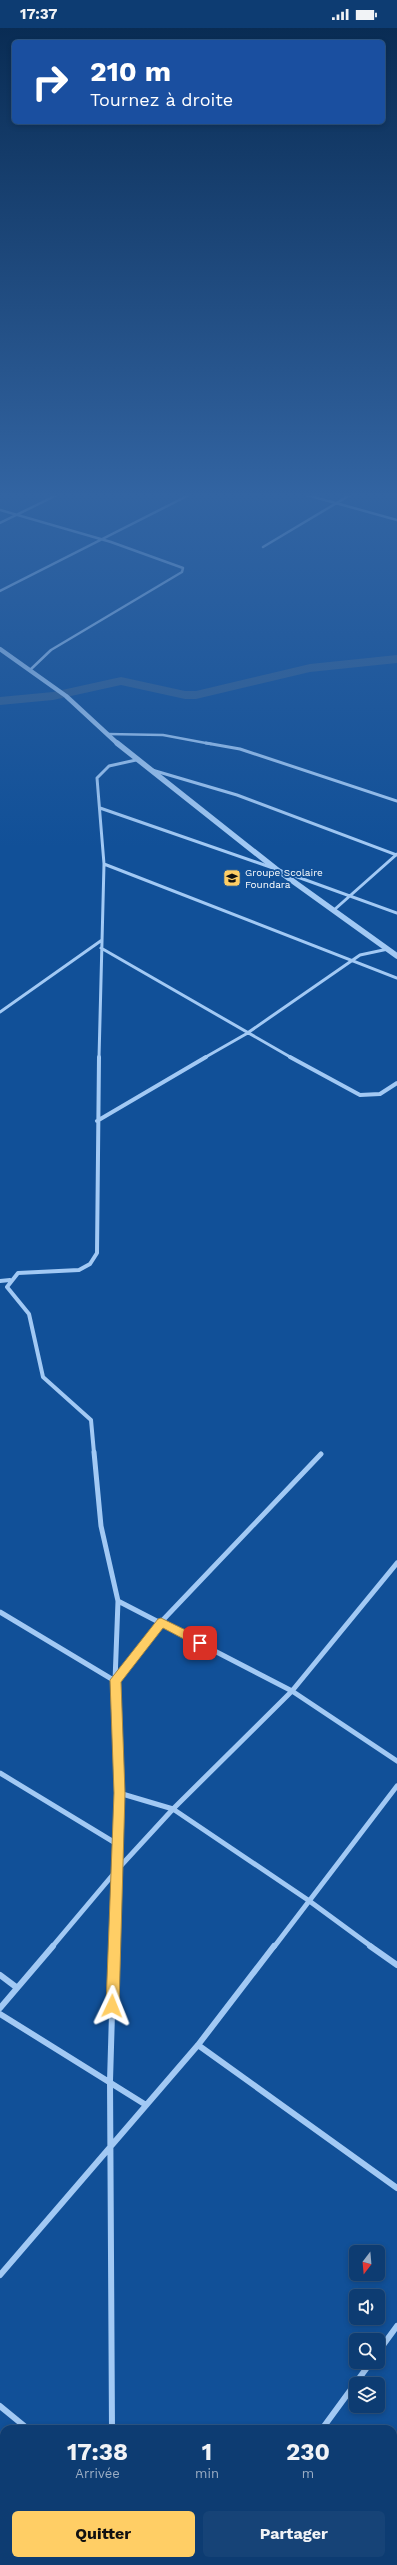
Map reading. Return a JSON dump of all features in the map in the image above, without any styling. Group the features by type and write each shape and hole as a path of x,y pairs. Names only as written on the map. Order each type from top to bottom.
{"street":[{"path":"30,670 51,650 118,610"},
{"path":"0,649 62,693 136,760 276,869 397,956"},
{"path":"106,734 163,735 240,749 397,801"},
{"path":"112,2425 110,2081 119,1793 115,1680 118,1601 101,1526 91,1420 43,1377 29,1314 7,1287 10,1280 18,1273 79,1270 90,1264 97,1253 97,1121 104,864 98,778 101,772 109,766 136,760"},
{"path":"147,768 237,795 397,854 334,910"},
{"path":"100,808 397,913"},
{"path":"104,864 397,978"},
{"path":"0,1012 102,940"},
{"path":"101,948 246,1034 360,1095 373,1097 384,1093 397,1083"},
{"path":"97,1121 246,1034 360,955 388,949"},
{"path":"0,1281 10,1280"},
{"path":"115,1680 161,1622 321,1454"},
{"path":"0,2008 16,1987 116,1871 173,1809 292,1691 397,1563"},
{"path":"118,1601 292,1691 397,1761"},
{"path":"0,1612 115,1680"},
{"path":"0,1773 117,1844"},
{"path":"0,2275 198,2045 397,1786"},
{"path":"119,1793 173,1809 308,1900 397,1965"},
{"path":"0,1976 16,1987"},
{"path":"0,2014 110,2081 146,2105"},
{"path":"198,2045 397,2188"},
{"path":"385,2342 397,2326"},
{"path":"325,2425 366,2369"},
{"path":"0,2406 23,2425"}],"waterway":[{"path":"0,701 53,696 121,681 185,695 196,695 310,668 397,659"}],"place":[{"name":"Groupe Scolaire Foundara","path":"232,878"}],"route":[{"path":"112,2006 119,1793 115,1680 161,1622 200,1643"}]}
